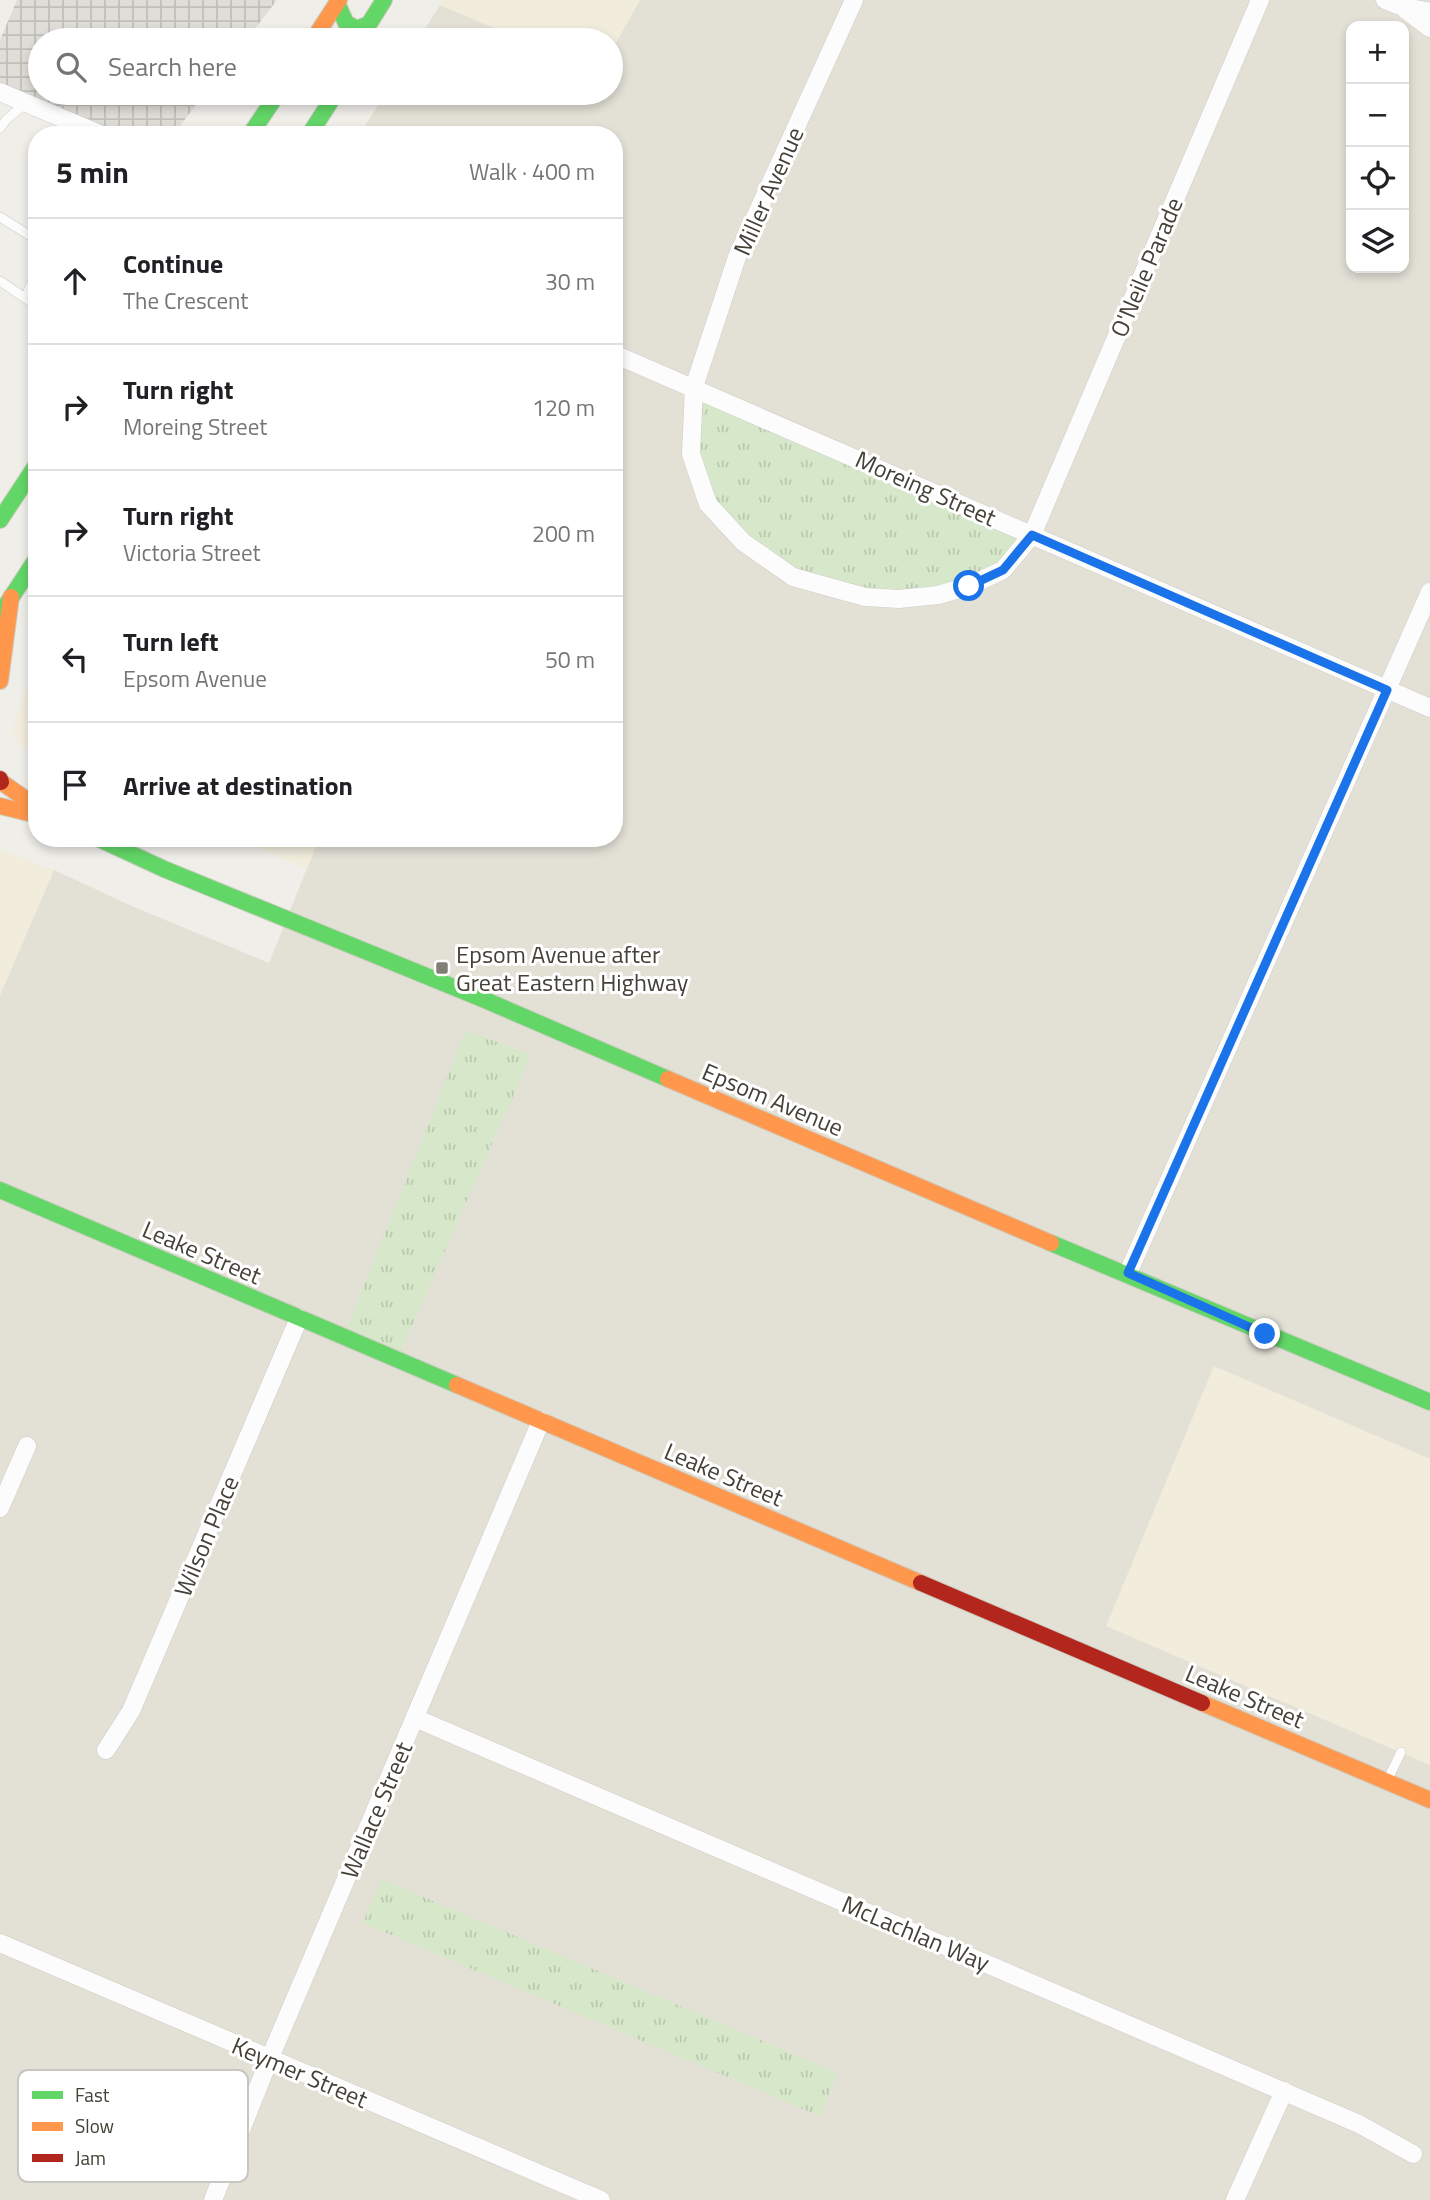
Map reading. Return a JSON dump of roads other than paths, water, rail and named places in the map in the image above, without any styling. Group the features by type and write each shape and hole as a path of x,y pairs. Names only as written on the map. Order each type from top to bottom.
{"main road":[{"path":"359,28 369,24 384,0"},
{"path":"378,28 397,0"},
{"path":"338,1 346,23 354,28"},
{"path":"321,28 338,1"},
{"path":"256,126 270,105"},
{"path":"315,126 328,105"},
{"path":"0,520 28,478"},
{"path":"0,614 28,572"},
{"path":"0,681 11,597"},
{"path":"0,780 28,800"},
{"path":"0,806 28,813"},
{"name":"Epsom Avenue","path":"117,847 485,1000 805,1139 1430,1402"},
{"name":"Leake Street","path":"0,1190 1430,1800"}],"street":[{"name":"Miller Avenue","path":"854,0 737,257 694,387 691,454 708,504 743,542 793,577 865,597 900,599 938,595 969,586 1003,570 1032,535"},
{"name":"O'Neile Parade","path":"1032,535 1260,0"},
{"path":"1392,3 1430,12"},
{"path":"1392,3 1430,28"},
{"path":"0,92 26,103"},
{"path":"31,105 81,126"},
{"name":"Moreing Street","path":"623,358 1430,708"},
{"path":"1128,1273 1430,592"},
{"name":"Wilson Place","path":"106,1750 131,1711 299,1318"},
{"name":"Wallace Street","path":"248,2112 541,1421"},
{"path":"0,1507 27,1447"},
{"name":"McLachlan Way","path":"415,1718 1284,2091 1359,2124 1413,2154"},
{"name":"Keymer Street","path":"0,1943 592,2198"},
{"path":"1236,2200 1284,2091"},
{"name":"Wallace Street","path":"213,2200 220,2182"}],"lane":[{"path":"0,128 26,103"},
{"path":"0,232 3,219 28,234"},
{"path":"0,281 28,300"},
{"path":"25,298 28,292"},
{"path":"1387,1782 1401,1752"}],"place":[{"name":"Epsom Avenue after Great Eastern Highway","path":"442,968"}]}
